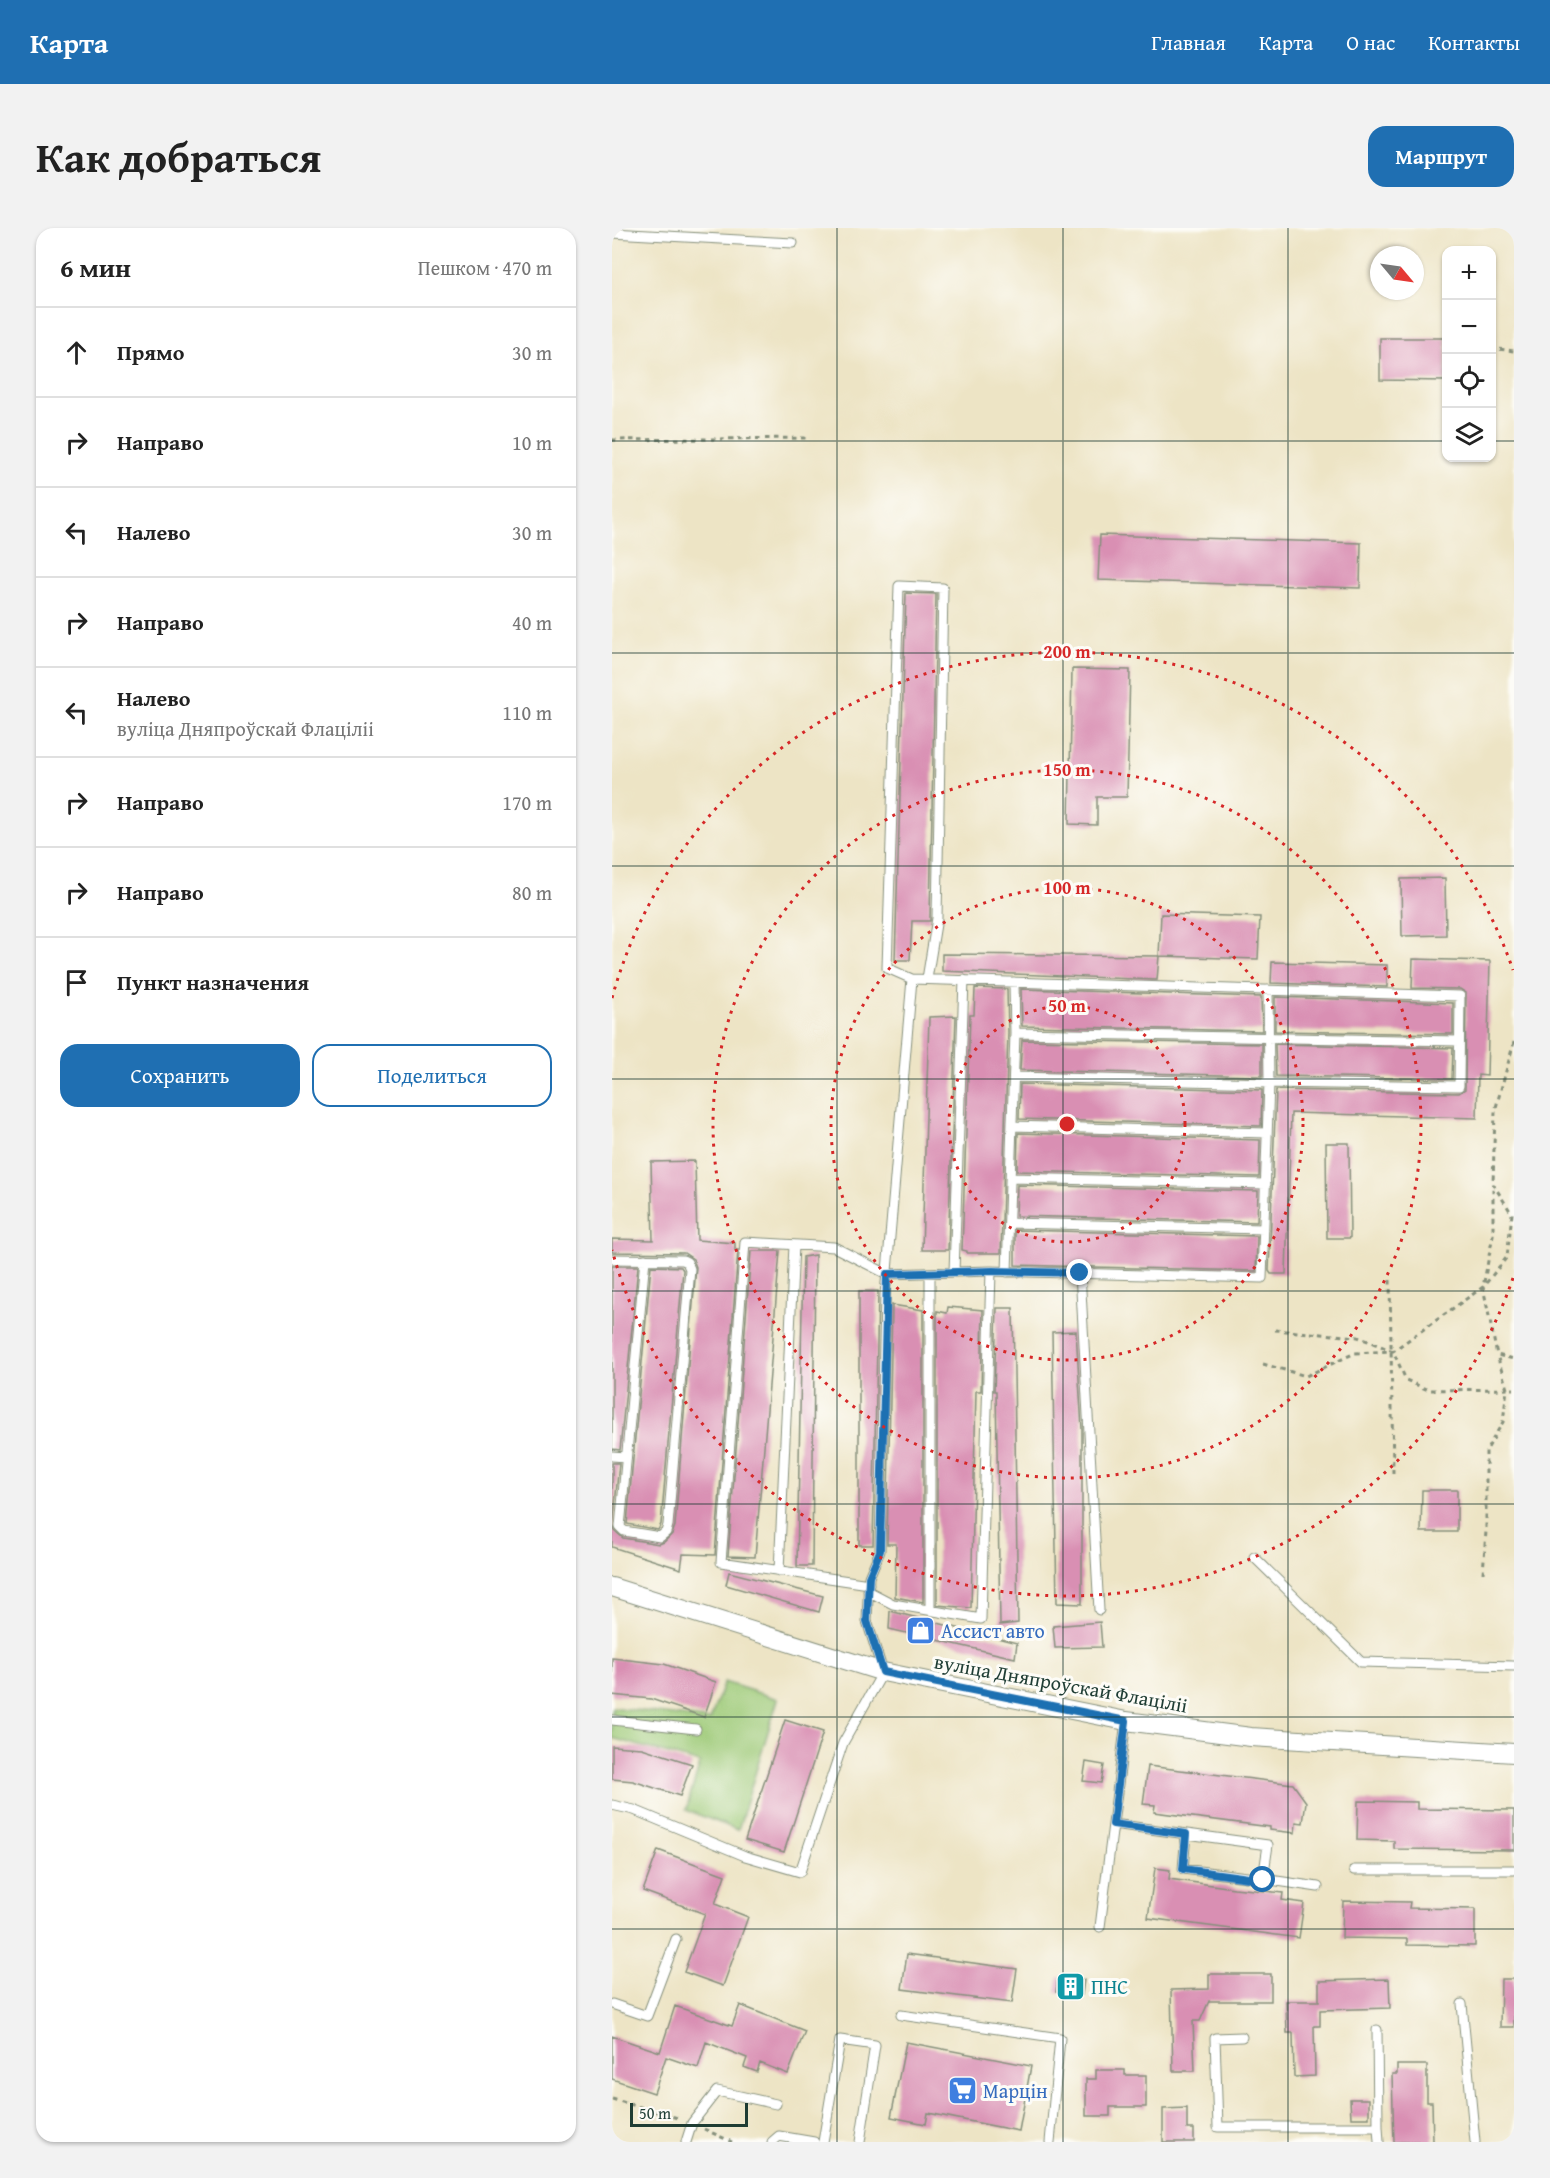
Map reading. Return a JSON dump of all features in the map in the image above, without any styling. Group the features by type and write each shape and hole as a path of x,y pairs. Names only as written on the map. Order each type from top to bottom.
{"street":[{"name":"вуліца Дняпроўскай Флаціліі","path":"612,1587 883,1672 1126,1721 1251,1737 1514,1753"}],"lane":[{"path":"612,233 793,243"},
{"path":"927,979 938,918 943,588 899,586 886,968 912,978 927,979 1460,996 1459,1086 1014,1077"},
{"path":"612,1805 633,1810 745,1856 800,1872 843,1743 883,1672 867,1621 869,1577 880,1551 887,1274 912,978"},
{"path":"954,1272 964,980"},
{"path":"1008,1272 1015,1033 1014,982"},
{"path":"992,1271 981,1619 892,1604 869,1587 721,1562 745,1242 834,1247 887,1274 992,1271 1262,1278 1269,1083 1268,990"},
{"path":"1015,1033 1459,1041"},
{"path":"1012,1126 1267,1133"},
{"path":"1011,1178 1266,1184"},
{"path":"1009,1223 1264,1229"},
{"path":"779,1571 794,1245"},
{"path":"612,1259 645,1259 683,1260 687,1262 690,1269 668,1525 666,1532 660,1537 624,1531 620,1527 645,1259"},
{"path":"930,1273 930,1610"},
{"path":"1080,1273 1099,1610"},
{"path":"612,1456 626,1457"},
{"path":"1254,1557 1361,1662 1514,1666"},
{"path":"612,1720 696,1729"},
{"path":"1100,1928 1126,1721"},
{"path":"1113,1824 1268,1845 1263,1880"},
{"path":"1186,1834 1183,1869 1318,1887"},
{"path":"1354,1870 1514,1870"},
{"path":"612,2004 647,2016 676,1939"},
{"path":"1462,2004 1475,2142"},
{"path":"901,2015 1060,2037 1050,2142"},
{"path":"1377,2030 1379,2142"},
{"path":"1242,2037 1215,2038 1218,2127 1378,2127"},
{"path":"823,2142 840,2040 875,2045 860,2142"},
{"path":"686,2142 692,2123 717,2091 776,2104"},
{"path":"772,2142 779,2136 814,2142"}],"path":[{"path":"1496,349 1514,351"},
{"path":"612,441 809,438"},
{"path":"1483,1573 1486,1531 1486,1451 1503,1422 1507,1389 1497,1355 1484,1287 1493,1235 1494,1111 1514,1042"},
{"path":"1263,1364 1306,1376 1355,1353 1393,1351 1484,1287 1507,1257 1512,1214 1493,1184"},
{"path":"1390,1280 1393,1351 1393,1473"},
{"path":"1275,1330 1358,1337 1393,1351 1406,1380 1428,1390 1514,1389"},
{"path":"1497,1355 1514,1359"},
{"path":"612,2099 692,2123 732,2142"}],"green space":[{"path":"724,1682 778,1699 738,1830 686,1810 700,1763 612,1738 612,1707 710,1720"}],"building":[{"path":"1380,338 1442,338 1442,381 1380,380"},
{"path":"1100,535 1361,543 1360,588 1098,580"},
{"path":"906,593 936,594 930,921 912,921 910,960 895,960"},
{"path":"1072,669 1130,670 1127,797 1097,797 1097,825 1069,824"},
{"path":"1445,878 1446,935 1402,936 1401,879"},
{"path":"1161,914 1260,917 1258,959 1159,956"},
{"path":"942,954 1159,956 1157,980 942,971"},
{"path":"1413,959 1490,961 1487,1076 1478,1075 1477,1118 1291,1113 1286,1274 1271,1274 1269,1271 1276,1090 1459,1093 1465,1089 1466,993 1460,989 1412,988"},
{"path":"1272,962 1387,965 1387,987 1271,983"},
{"path":"975,988 1007,989 1008,1033 1001,1253 967,1253 962,1250 970,1015 974,1015"},
{"path":"1021,989 1261,997 1262,1031 1022,1026"},
{"path":"1275,997 1453,1003 1453,1034 1275,1031"},
{"path":"956,1016 948,1250 922,1250 929,1017"},
{"path":"1022,1040 1262,1044 1262,1076 1020,1070"},
{"path":"1275,1044 1453,1048 1452,1079 1276,1076"},
{"path":"1020,1084 1262,1090 1261,1126 1019,1119"},
{"path":"1018,1133 1260,1140 1259,1177 1017,1171"},
{"path":"1326,1143 1349,1143 1350,1238 1327,1238"},
{"path":"695,1161 697,1240 735,1243 735,1250 738,1250 715,1555 683,1554 681,1569 612,1547 612,1463 619,1463 613,1526 615,1531 623,1538 659,1544 664,1542 672,1534 675,1526 696,1267 693,1259 684,1253 612,1252 612,1239 653,1240 651,1162"},
{"path":"1017,1185 1258,1191 1257,1222 1016,1216"},
{"path":"1015,1230 1257,1236 1256,1271 1015,1265"},
{"path":"751,1251 780,1251 755,1557 728,1556"},
{"path":"815,1255 812,1566 797,1566 803,1257"},
{"path":"612,1266 638,1266 620,1450 612,1449"},
{"path":"651,1266 681,1267 683,1270 661,1524 658,1530 627,1524"},
{"path":"859,1291 878,1291 873,1545 859,1545"},
{"path":"892,1305 923,1310 923,1602 895,1597 896,1544 887,1544"},
{"path":"948,1307 983,1310 981,1391 976,1391 971,1608 937,1605 937,1311 947,1313"},
{"path":"997,1308 1013,1308 1018,1623 1000,1625 996,1391 994,1391"},
{"path":"1076,1331 1082,1429 1082,1604 1057,1603 1052,1332"},
{"path":"1422,1490 1457,1490 1457,1532 1421,1532"},
{"path":"729,1572 823,1596 819,1612 726,1585"},
{"path":"890,1611 1017,1643 1015,1658 889,1629"},
{"path":"1100,1622 1102,1647 1055,1648 1053,1626"},
{"path":"612,1658 664,1664 716,1682 704,1717 651,1699 612,1695"},
{"path":"785,1720 823,1732 784,1852 745,1840"},
{"path":"612,1746 642,1748 692,1764 680,1796 633,1781 612,1779"},
{"path":"1086,1762 1104,1765 1101,1783 1083,1781"},
{"path":"1148,1766 1293,1784 1306,1802 1303,1823 1296,1822 1295,1833 1270,1830 1270,1827 1154,1812 1155,1805 1143,1804"},
{"path":"1358,1801 1417,1802 1417,1809 1514,1810 1514,1850 1394,1849 1394,1841 1357,1840"},
{"path":"658,1850 725,1875 715,1904 748,1917 723,1986 684,1972 705,1914 643,1891"},
{"path":"1155,1868 1170,1870 1169,1879 1283,1893 1282,1900 1304,1903 1299,1938 1148,1918"},
{"path":"1343,1901 1410,1902 1409,1908 1475,1909 1475,1946 1407,1945 1407,1939 1342,1938"},
{"path":"907,1954 1017,1969 1012,2003 902,1989"},
{"path":"1209,1974 1271,1974 1271,2001 1209,2001 1200,2021 1193,2021 1195,2071 1173,2071 1171,1990 1209,1989"},
{"name":"ПНС","path":"1058,1977 1084,1980 1082,1995 1056,1992"},
{"path":"1389,1979 1390,2008 1320,2010 1320,2026 1314,2026 1315,2076 1294,2077 1293,2033 1287,2033 1286,2001 1319,2001 1319,1981"},
{"path":"1501,1979 1514,1979 1514,2027 1500,2027"},
{"path":"740,2005 805,2031 788,2074 760,2063 757,2072 744,2067 747,2058 706,2042 698,2068 666,2057 654,2093 612,2079 612,2036 660,2052 675,2006 732,2026"},
{"name":"Марцін","path":"906,2042 1031,2066 1019,2131 928,2113 926,2124 891,2117"},
{"path":"1397,2065 1427,2065 1427,2102 1432,2102 1433,2142 1394,2142 1392,2074 1397,2074"},
{"path":"1096,2070 1125,2070 1125,2075 1146,2075 1146,2107 1110,2107 1110,2116 1086,2116 1086,2079 1096,2079"},
{"path":"1350,2099 1369,2099 1369,2118 1351,2118"},
{"path":"1187,2108 1187,2129 1194,2129 1194,2142 1163,2142 1163,2109"}],"place":[{"name":"Ассист авто","path":"920,1630"},
{"name":"ПНС","path":"1070,1986"},
{"name":"Марцін","path":"962,2090"}],"route":[{"path":"1080,1273 992,1271 887,1274 880,1551 869,1577 867,1621 883,1672 1126,1721 1113,1824 1186,1834 1183,1869 1263,1880"}]}
